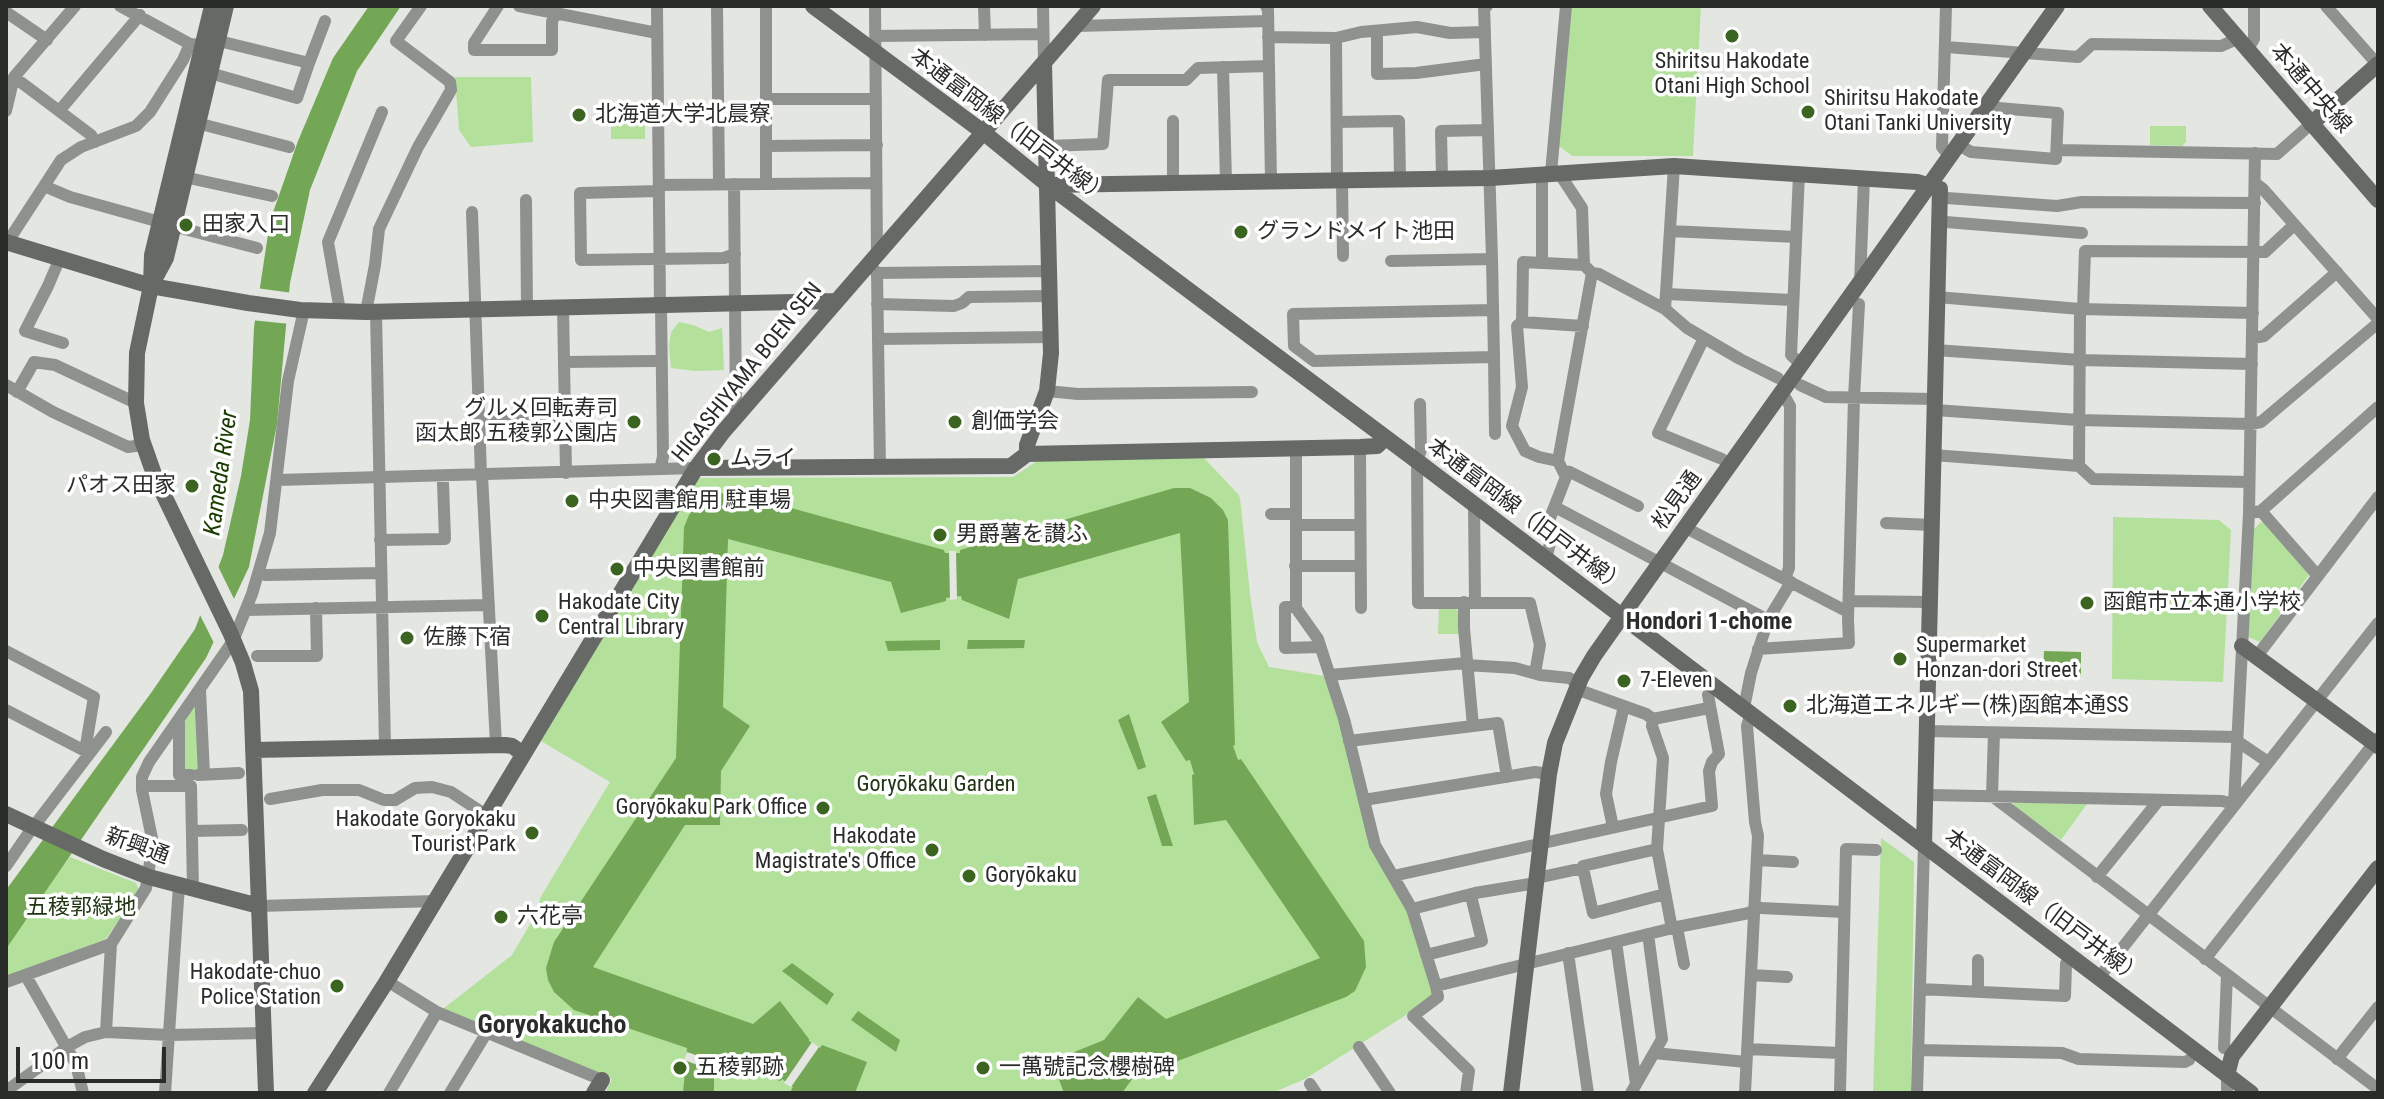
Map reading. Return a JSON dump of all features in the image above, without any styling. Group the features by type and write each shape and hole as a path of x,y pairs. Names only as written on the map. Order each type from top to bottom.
{"street":[{"path":"6,105 14,77 75,6"},
{"path":"120,6 138,11 204,43 309,63"},
{"path":"167,224 212,6"},
{"path":"226,6 204,43 176,71 144,120 125,132 66,155 6,243 151,286 302,310 371,312 835,301"},
{"path":"385,747 379,478 371,312 379,229 418,147 451,90 450,82 396,41 421,6"},
{"path":"498,6 474,43 474,50 552,50 555,13"},
{"path":"519,6 657,33"},
{"path":"657,6 663,457 660,469"},
{"path":"717,6 719,184"},
{"path":"766,6 766,184"},
{"name":"本通富岡線（旧戸井線）","path":"813,6 876,45 1048,185 2251,1093"},
{"path":"875,6 877,145 874,264 880,467"},
{"path":"984,6 985,35"},
{"path":"1027,454 1027,445 1047,391 1051,337 1043,6"},
{"name":"HIGASHIYAMA BOEN SEN","path":"315,1093 436,901 522,753 696,468 835,301 874,264 1093,6"},
{"path":"1266,6 1271,181"},
{"path":"1487,6 1484,6 1495,434"},
{"path":"1542,263 1566,6"},
{"path":"1946,6 1942,147 1954,151 2056,159 2058,113 1998,108 1989,102"},
{"name":"松見通","path":"1511,1093 1549,774 1555,743 1577,687 1594,656 1686,528 1780,385 1801,364 2057,6"},
{"name":"本通中央線","path":"2210,6 2378,200"},
{"path":"1946,47 2078,57 2092,44 2242,44 2254,39 2254,6"},
{"path":"2057,150 2277,154 2378,65 2326,6"},
{"path":"60,110 138,11"},
{"path":"6,12 47,40"},
{"path":"210,73 297,98 325,21"},
{"path":"1077,26 1268,21"},
{"path":"1268,37 1336,38 1417,27 1450,33 1485,32"},
{"path":"1377,31 1377,74 1416,73 1486,64"},
{"path":"876,45 985,35 1043,34"},
{"path":"1336,38 1343,256"},
{"path":"204,43 210,73 184,177 152,255 151,286 137,353 136,403 143,445 155,477 232,636 251,691 266,1093"},
{"path":"1047,146 1103,144 1108,80 1186,80 1198,68 1269,66"},
{"path":"1223,67 1226,182"},
{"path":"14,77 60,110 91,135 95,142"},
{"path":"766,99 876,99"},
{"path":"340,311 328,242 382,112"},
{"path":"1173,121 1173,182"},
{"path":"1337,122 1399,121 1400,179"},
{"path":"197,123 289,147"},
{"path":"1442,178 1441,131 1488,130"},
{"path":"766,146 877,145"},
{"path":"2234,804 2242,646 2255,512 2249,482 2255,153"},
{"path":"1665,309 1674,166"},
{"path":"1048,185 1490,178 1674,166 1917,182 1940,189 1917,1093"},
{"path":"1546,560 1550,518 1566,477 1561,466 1583,326 1588,269 1582,208 1550,174"},
{"path":"1799,174 1791,355 1801,364"},
{"path":"184,177 272,196"},
{"path":"1860,283 1864,178"},
{"path":"735,254 724,258 581,260 580,193 719,184 876,183"},
{"path":"1800,385 1826,397 1935,404 2078,420 2261,422 2378,321 2255,183"},
{"path":"734,184 736,417"},
{"path":"44,186 70,197 257,248"},
{"path":"1947,198 2057,206 2082,202 2255,203"},
{"path":"526,200 527,308"},
{"path":"472,212 496,745"},
{"path":"1946,222 2082,233"},
{"path":"2079,466 2085,251 2265,252 2294,225"},
{"path":"1670,231 1796,237"},
{"path":"60,258 25,331 63,343"},
{"path":"1391,261 1492,259"},
{"path":"1522,322 1523,262 1588,269 1665,309 1687,328 1780,385 1790,406 1788,580 1758,649 1747,710 1758,836 1745,1093"},
{"path":"874,264 1050,271"},
{"path":"2253,338 2264,336 2337,272"},
{"path":"1667,294 1792,300"},
{"path":"877,304 954,306 969,297 1050,296"},
{"path":"1937,297 2082,309 2253,313"},
{"path":"1758,649 1849,643 1859,304"},
{"path":"563,307 566,473"},
{"path":"106,1032 111,944 146,888 149,877 153,833 142,790 142,777 149,762 200,689 246,610 267,546 288,381 302,310"},
{"path":"1493,310 1293,314 1294,346 1314,361 1494,357"},
{"path":"1583,326 1522,322 1517,326 1522,387 1512,426 1525,451 1638,506"},
{"path":"878,339 1051,337"},
{"path":"1704,338 1658,433 1722,459"},
{"path":"1935,350 2080,360 2252,364"},
{"path":"1292,367 1303,353"},
{"path":"564,362 655,361"},
{"path":"136,403 55,365 34,362 12,388 53,412 128,447 143,445"},
{"path":"1047,391 1078,394 1252,392"},
{"path":"1420,404 1421,450 1417,461 1418,603 1530,603 1540,645 1535,673"},
{"path":"2255,512 2376,412"},
{"path":"480,421 565,420"},
{"path":"277,480 696,468 1011,466 1027,454 1360,447 1377,446 1385,438"},
{"path":"1360,447 1361,608"},
{"path":"1296,448 1295,607 1313,629 1320,647 1349,741 1375,845 1412,909 1436,986 1438,997 1413,1016 1469,1071 1466,1093"},
{"path":"1933,455 2082,466 2093,479 2249,482"},
{"path":"380,540 445,539 443,483"},
{"path":"2257,656 2378,497"},
{"path":"1473,726 1466,664 1474,504"},
{"path":"1555,507 1768,620"},
{"path":"2255,512 2318,576"},
{"path":"1271,514 1360,525"},
{"path":"1886,523 1932,525"},
{"path":"1686,528 1849,607 1929,602"},
{"path":"1295,566 1360,566"},
{"path":"265,575 381,573"},
{"path":"246,610 489,605"},
{"path":"1295,607 1285,607 1285,648 1320,647"},
{"path":"257,656 317,656 316,608"},
{"path":"2098,979 2378,623"},
{"path":"2205,959 2377,742 2242,646"},
{"path":"6,651 94,697 85,756"},
{"path":"1330,675 1466,664 1515,668 1569,678 1577,687 1653,719 1709,708"},
{"path":"1393,876 1712,806 1709,771 1719,754 1709,708 1708,695 1713,686"},
{"path":"189,779 200,689"},
{"path":"1613,827 1606,794 1624,706"},
{"path":"6,710 85,756"},
{"path":"1653,719 1652,726 1663,758 1657,849 1665,894 1684,964"},
{"path":"165,1093 192,831 189,779 179,721"},
{"path":"1349,741 1498,723 1507,777"},
{"path":"1927,731 2237,739 2268,762"},
{"path":"6,866 85,756 106,732"},
{"path":"1992,796 1994,733"},
{"path":"253,750 496,745 512,746 522,753"},
{"path":"1364,800 1535,772 1549,774"},
{"path":"149,786 239,773"},
{"path":"270,799 322,790 359,790 384,800 395,800 415,788 432,787 451,792 486,815"},
{"path":"1931,795 2222,801 2234,804"},
{"path":"1992,796 2378,1089"},
{"path":"2097,877 2159,800"},
{"name":"新興通","path":"6,814 149,877 259,906"},
{"path":"192,831 242,830"},
{"path":"1412,909 1657,849"},
{"path":"1840,1091 1846,849 1876,850"},
{"path":"1757,860 1793,862"},
{"path":"1583,868 1593,913 1665,894"},
{"path":"2227,1093 2227,1075 2232,1056 2273,1010 2378,868"},
{"path":"1426,955 1482,941 1471,896"},
{"path":"259,906 436,901"},
{"path":"1436,986 1648,934 1749,913 1755,908 1844,912"},
{"path":"1634,1089 1662,1039 1648,934"},
{"path":"1616,942 1634,1089"},
{"path":"6,982 111,944"},
{"path":"1568,953 1588,1093"},
{"path":"1920,989 2065,996 2066,964 2070,957"},
{"path":"1978,960 1978,992"},
{"path":"1751,975 1787,977"},
{"path":"2224,1048 2227,975"},
{"path":"26,976 76,1064 83,1093"},
{"path":"387,981 437,1012 487,1032 598,1087"},
{"path":"2337,1059 2378,1007"},
{"path":"389,1093 437,1012"},
{"path":"6,1091 67,1047 85,1037 106,1032 169,1035 264,1033"},
{"path":"450,1093 487,1032"},
{"path":"1359,1047 1390,1093"},
{"path":"1918,1050 2062,1053 2079,1059 2189,1060"},
{"path":"1654,1053 1747,1056 1840,1053"}],"green space":[{"path":"1571,6 1701,6 1693,156 1572,156 1559,146"},
{"path":"455,77 531,77 533,142 471,147 459,130"},
{"path":"611,122 645,122 645,139 611,139"},
{"path":"2150,126 2186,126 2186,142 2182,146 2150,145"},
{"path":"679,322 709,332 722,328 724,370 671,368 671,332"},
{"name":"Goryōkaku Garden","path":"1203,457 1240,498 1257,642 1269,667 1325,676 1331,689 1371,848 1410,915 1433,995 1403,1017 1305,1079 1272,1093 605,1093 612,1079 443,1009 512,955 539,909 540,898 610,782 541,741 698,478 1013,477 1040,459"},
{"path":"2113,517 2219,520 2231,530 2223,682 2112,679"},
{"path":"2261,522 2309,575 2260,642 2248,637 2254,529"},
{"path":"1439,607 1454,607 1458,611 1459,634 1438,634"},
{"path":"197,704 201,770 182,770 182,723"},
{"path":"2014,802 2087,804 2061,840 2013,805"},
{"path":"1881,838 1914,862 1911,1093 1873,1093"},
{"name":"五稜郭緑地","path":"70,857 136,883 139,890 106,939 6,976 6,943"}],"shaded area":[{"path":"369,6 401,6 357,71 310,190 290,283 277,424 249,567 206,658 6,949 6,890 195,629 223,555 241,476 250,420 254,327 270,221 298,141 333,58"},
{"path":"1174,488 1190,488 1211,498 1228,520 1233,746 1238,760 1241,759 1364,941 1366,967 1355,991 1133,1078 1122,1093 1064,1093 1052,1061 1104,1040 1138,997 1166,1019 1320,958 1226,820 1194,825 1194,774 1190,760 1186,761 1161,722 1189,702 1180,533 1018,579 1009,619 962,600 961,596 901,613 891,582 728,539 723,707 750,726 721,771 720,825 685,825 593,967 753,1024 780,1001 809,1041 820,1048 822,1045 867,1062 855,1093 794,1093 791,1090 793,1087 782,1079 780,1081 712,1057 714,1093 683,1093 687,1048 574,1010 554,992 546,968 554,942 676,758 684,527 701,500 711,495 740,494 944,550 945,553 960,553 960,550"},
{"path":"940,640 940,650 888,651 885,641"},
{"path":"968,640 1025,640 1024,648 967,649"},
{"path":"2044,651 2081,652 2081,677 2043,676"},
{"path":"1129,714 1146,767 1138,770 1118,720"},
{"path":"1156,794 1173,846 1162,846 1147,797"},
{"path":"792,963 834,994 827,1005 782,971"},
{"path":"858,1011 900,1040 896,1052 851,1020"}],"pier":[{"path":"256,288 293,293 290,324 251,320"},
{"path":"949,551 956,551 957,599 950,600"},
{"path":"216,562 236,603 216,647 198,611"},
{"path":"812,1042 819,1047 791,1087 784,1083"},
{"path":"687,1052 716,1062 714,1071 684,1060"}],"place":[{"name":"Shiritsu Hakodate Otani High School","path":"1732,36"},
{"name":"Shiritsu Hakodate Otani Tanki University","path":"1808,112"},
{"name":"北海道大学北晨寮","path":"579,115"},
{"name":"田家入口","path":"186,225"},
{"name":"グランドメイト池田","path":"1241,232"},
{"name":"グルメ回転寿司 函太郎 五稜郭公園店","path":"634,422"},
{"name":"創価学会","path":"955,422"},
{"name":"ムライ","path":"714,459"},
{"name":"パオス田家","path":"192,486"},
{"name":"中央図書館用 駐車場","path":"572,501"},
{"name":"男爵薯を讃ふ","path":"940,535"},
{"name":"中央図書館前","path":"617,569"},
{"name":"函館市立本通小学校","path":"2087,603"},
{"name":"Hakodate City Central Library","path":"542,616"},
{"name":"佐藤下宿","path":"407,638"},
{"name":"Supermarket Honzan-dori Street","path":"1900,659"},
{"name":"7-Eleven","path":"1624,681"},
{"name":"北海道エネルギー(株)函館本通SS","path":"1790,706"},
{"name":"Goryōkaku Park Office","path":"823,808"},
{"name":"Hakodate Goryokaku Tourist Park","path":"532,833"},
{"name":"Hakodate Magistrate's Office","path":"932,850"},
{"name":"Goryōkaku","path":"969,876"},
{"name":"六花亭","path":"501,917"},
{"name":"Hakodate-chuo Police Station","path":"337,986"},
{"name":"五稜郭跡","path":"680,1068"},
{"name":"一萬號記念櫻樹碑","path":"983,1068"}],"district":[{"name":"Hondori 1-chome","path":"1709,623"},
{"name":"Goryokakucho","path":"552,1026"}],"water label":[{"name":"Kameda River","path":"222,473"}]}
